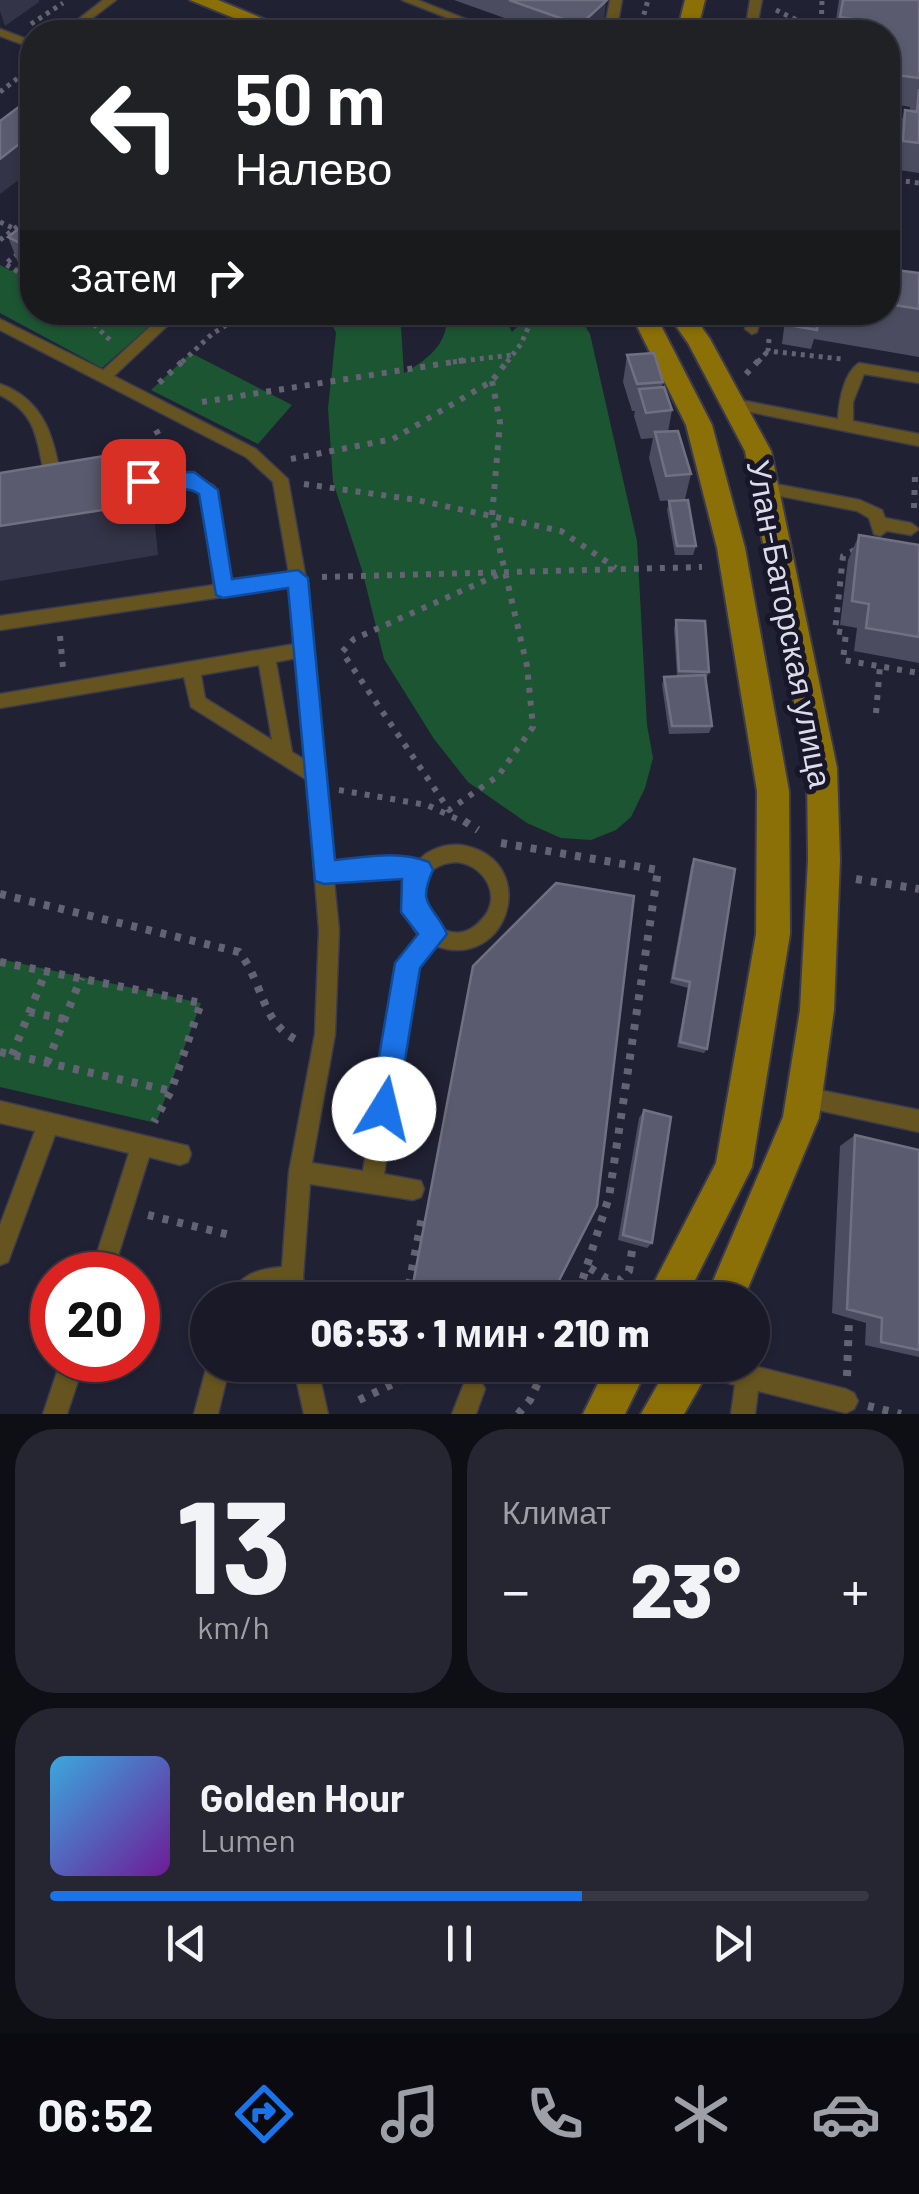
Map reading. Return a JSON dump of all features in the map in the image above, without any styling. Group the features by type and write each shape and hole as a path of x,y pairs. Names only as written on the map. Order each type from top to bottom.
{"street":[{"path":"200,0 253,20"},
{"path":"649,325 699,425 731,548 773,791 773,934 734,1167 673,1282"},
{"name":"Улан-Баторская улица","path":"688,325 739,392 758,451 822,768 824,860 817,1010 804,1097 800,1118 732,1282"},
{"path":"603,1414 620,1382"},
{"path":"661,1414 681,1382"}],"lane":[{"path":"83,20 110,0"},
{"path":"408,0 460,20"},
{"path":"0,324 250,454 280,479 298,578 329,930 323,1047 300,1172 294,1282"},
{"path":"104,377 161,325"},
{"path":"752,329 753,325"},
{"path":"845,426 846,402 859,368 919,378"},
{"path":"0,389 32,410 45,429 55,492 73,490"},
{"path":"739,392 845,426 919,440"},
{"path":"108,486 180,478 194,480 208,490 223,589"},
{"path":"764,488 860,506 876,514 879,526 911,528"},
{"path":"0,623 298,578"},
{"path":"0,700 304,650"},
{"path":"266,656 284,757"},
{"path":"191,668 197,702 315,776"},
{"path":"460,854 486,864 501,886 499,913 481,933 466,939 434,934 414,912 413,883 420,870 446,855 460,854"},
{"path":"324,873 390,866 420,870"},
{"path":"372,1182 408,963 434,934"},
{"path":"804,1097 919,1121"},
{"path":"0,1112 180,1154"},
{"path":"0,1254 49,1123"},
{"path":"107,1252 142,1144"},
{"path":"300,1172 413,1188"},
{"path":"55,1414 66,1382"},
{"path":"206,1414 214,1382"},
{"path":"309,1382 316,1414"},
{"path":"744,1414 747,1382"},
{"path":"770,1382 846,1401"},
{"path":"464,1414 472,1389"}],"path":[{"path":"32,20 63,3"},
{"path":"756,3 797,20"},
{"path":"0,92 20,76"},
{"path":"900,118 904,119"},
{"path":"0,222 20,233"},
{"path":"0,240 20,224"},
{"path":"20,251 5,264 20,273"},
{"path":"94,325 127,356"},
{"path":"148,399 151,390 226,325"},
{"path":"280,461 393,439 492,381 528,325"},
{"path":"739,392 768,351 769,342"},
{"path":"768,351 840,358"},
{"path":"192,403 512,355"},
{"path":"449,810 498,776 533,728 528,666 492,516 500,422 492,381"},
{"path":"153,423 180,478"},
{"path":"914,508 915,475 919,470"},
{"path":"280,479 561,532 617,569"},
{"path":"879,526 873,542 844,556 835,631 846,633 844,660 919,673"},
{"path":"322,577 702,567"},
{"path":"449,810 342,652 354,639 504,572"},
{"path":"57,615 66,690"},
{"path":"876,714 880,666"},
{"path":"315,776 336,790 368,797 410,799 449,810 480,831"},
{"path":"495,842 658,870 612,1176 597,1252 584,1282"},
{"path":"849,878 919,889"},
{"path":"0,894 240,952 254,966 273,1027 289,1039 323,1047"},
{"path":"0,962 200,1003 171,1091 142,1144"},
{"path":"12,1055 46,971"},
{"path":"47,1062 81,978"},
{"path":"29,1012 64,1019"},
{"path":"0,1052 171,1091"},
{"path":"409,1282 423,1211 413,1188"},
{"path":"160,1218 230,1235"},
{"path":"590,1268 606,1278 620,1280 629,1271 632,1244"},
{"path":"846,1401 850,1318"},
{"path":"359,1400 397,1382"},
{"path":"518,1414 538,1382"}],"green space":[{"path":"0,265 11,271 19,265 20,324 0,313"},
{"path":"22,325 150,325 102,368"},
{"path":"332,325 401,325 404,373 429,356 441,341 446,325 508,325 512,332 519,325 584,325 590,334 637,541 647,725 653,758 631,817 616,830 591,840 561,838 527,823 468,782 434,739 384,659 362,570 333,482 328,408 336,333"},
{"path":"191,353 292,405 258,444 151,390"},
{"path":"0,959 201,1003 156,1123 0,1087"}],"building":[{"path":"509,0 606,1 585,20 566,20"},
{"path":"843,0 919,0 919,78 900,76 900,20 840,17"},
{"path":"919,89 919,143 903,141 905,110 917,112"},
{"path":"20,106 20,143 0,159 0,121"},
{"path":"20,228 20,243 8,237"},
{"path":"900,271 919,273 919,309 900,306"},
{"path":"788,325 818,325 817,330"},
{"path":"654,353 663,382 637,384 627,355"},
{"path":"664,387 672,410 646,413 639,389"},
{"path":"678,431 691,474 666,476 655,432"},
{"path":"135,451 141,504 0,526 0,473"},
{"path":"688,500 696,546 677,546 669,501"},
{"path":"859,535 919,545 919,637 866,628 869,604 852,601"},
{"path":"676,620 705,621 709,672 679,671"},
{"path":"705,675 712,726 672,726 664,677"},
{"path":"694,859 735,869 707,1049 680,1042 690,982 673,978"},
{"path":"556,883 634,896 597,1206 558,1282 413,1282 473,966"},
{"path":"644,1110 671,1117 652,1243 623,1235"},
{"path":"855,1135 919,1150 919,1350 881,1342 882,1318 847,1309"}],"route":[{"path":"143,481 194,480 208,490 223,589 298,578 324,873 390,866 420,870 411,897 414,912 434,934 408,963 384,1109"}]}
